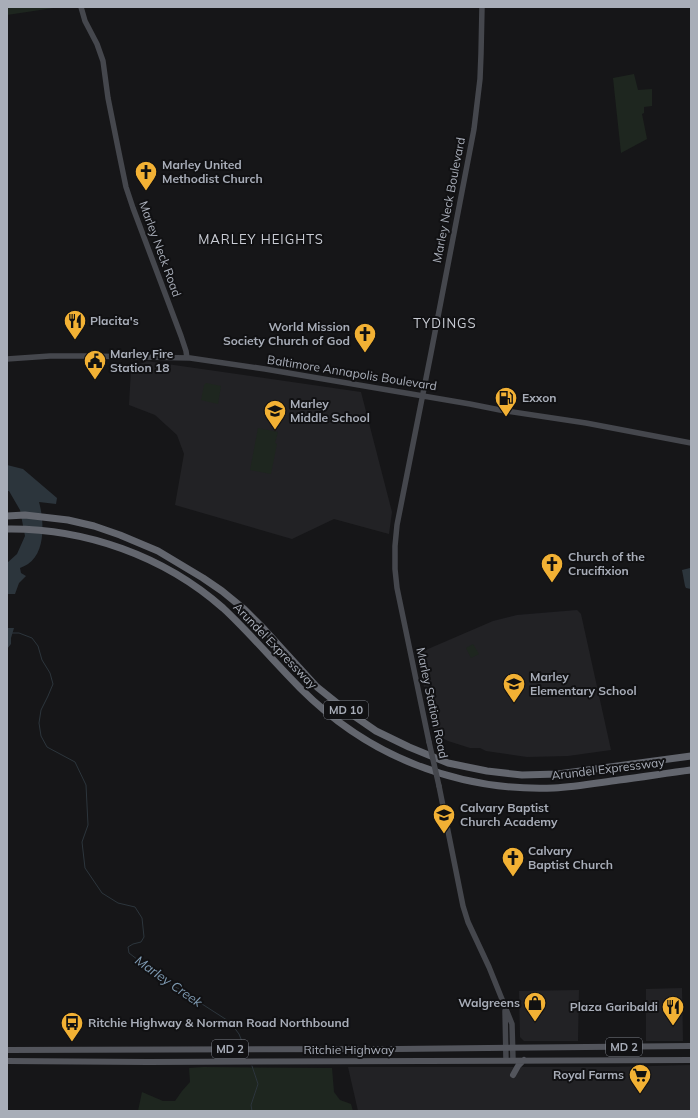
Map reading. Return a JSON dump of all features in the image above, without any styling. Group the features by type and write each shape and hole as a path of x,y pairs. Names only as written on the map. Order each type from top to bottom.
{"highway":[{"name":"Arundel Expressway","path":"11,516 68,520 94,526 120,535 158,552 222,591 244,609 317,688 347,711 376,731 409,747 448,763 487,771 522,775 558,774 691,756"},
{"name":"Arundel Expressway","path":"7,529 52,532 89,539 129,552 153,562 188,582 217,604 239,624 300,688 326,712 370,743 416,765 445,775 482,784 505,787 539,788 564,788 691,770"}],"main road":[{"name":"Marley Neck Road","path":"81,7 85,21 97,44 102,61 126,187 132,208 181,336 187,358"},
{"name":"Marley Neck Boulevard","path":"423,396 474,129 481,60 482,7"},
{"name":"Baltimore Annapolis Boulevard","path":"7,359 66,356 187,358 265,369 500,410 586,423 691,443"},
{"name":"Marley Station Road","path":"423,396 397,525 395,569 399,600 463,906 468,922 505,1006 509,1060"},
{"name":"Ritchie Highway","path":"7,1050 691,1046"},
{"path":"513,1075 518,1066 524,1060"},
{"name":"Ritchie Highway","path":"7,1061 156,1062 691,1060"}],"shaded area":[{"path":"7,7 60,7 7,15"},
{"path":"634,74 638,90 652,89 652,106 644,107 644,113 642,114 647,139 621,153 613,78"},
{"path":"146,361 361,392 392,512 389,534 334,519 292,539 175,505 184,454 177,435 155,415 129,405 131,369"},
{"path":"206,383 221,386 218,404 201,400 204,385"},
{"path":"258,428 278,432 271,474 250,470"},
{"path":"7,465 23,469 57,498 56,504 39,502 42,518 41,544 34,559 20,568 21,573 26,576 19,583 15,594 7,594 7,563 17,554 25,536 20,510 9,491 7,491"},
{"path":"690,568 691,589 686,588 685,586 682,570"},
{"name":"Marley Elementary School","path":"577,610 581,614 611,750 568,756 527,757 486,751 480,748 470,748 448,741 435,734 418,659 421,652 493,621 517,615"},
{"path":"7,628 14,628 11,644 7,649"},
{"path":"473,644 479,654 471,658 466,648"},
{"path":"682,988 683,1041 646,1041 646,989"},
{"path":"579,990 578,1041 524,1041 520,1037 519,991"},
{"path":"691,1065 691,1111 358,1111 348,1067 613,1067"},
{"path":"189,1068 332,1068 334,1092 340,1100 351,1104 353,1111 138,1111 142,1092 163,1101 175,1101 190,1082"}],"waterway":[{"name":"Marley Creek","path":"12,633 19,633 32,638 38,646 42,660 50,673 53,684 41,710 39,723 41,736 47,747 75,762 86,785 88,825 82,842 85,868 102,893 118,903 135,907 142,918 144,937 141,942 128,947 129,953 160,977 230,1022 239,1034 243,1044"},
{"path":"252,1066 258,1084 251,1105 252,1111"}],"place":[{"name":"Marley United Methodist Church","path":"146,192"},
{"name":"Placita's","path":"75,340"},
{"name":"World Mission Society Church of God","path":"365,354"},
{"name":"Marley Fire Station 18","path":"95,380"},
{"name":"Exxon","path":"506,418"},
{"name":"Marley Middle School","path":"275,430"},
{"name":"Church of the Crucifixion","path":"552,584"},
{"name":"Marley Elementary School","path":"514,704"},
{"name":"Calvary Baptist Church Academy","path":"444,834"},
{"name":"Calvary Baptist Church","path":"513,878"},
{"name":"Walgreens","path":"535,1022"},
{"name":"Plaza Garibaldi","path":"673,1026"},
{"name":"Ritchie Highway & Norman Road Northbound","path":"72,1042"},
{"name":"Royal Farms","path":"640,1094"}],"district":[{"name":"MARLEY HEIGHTS","path":"261,239"},
{"name":"TYDINGS","path":"445,323"}]}
